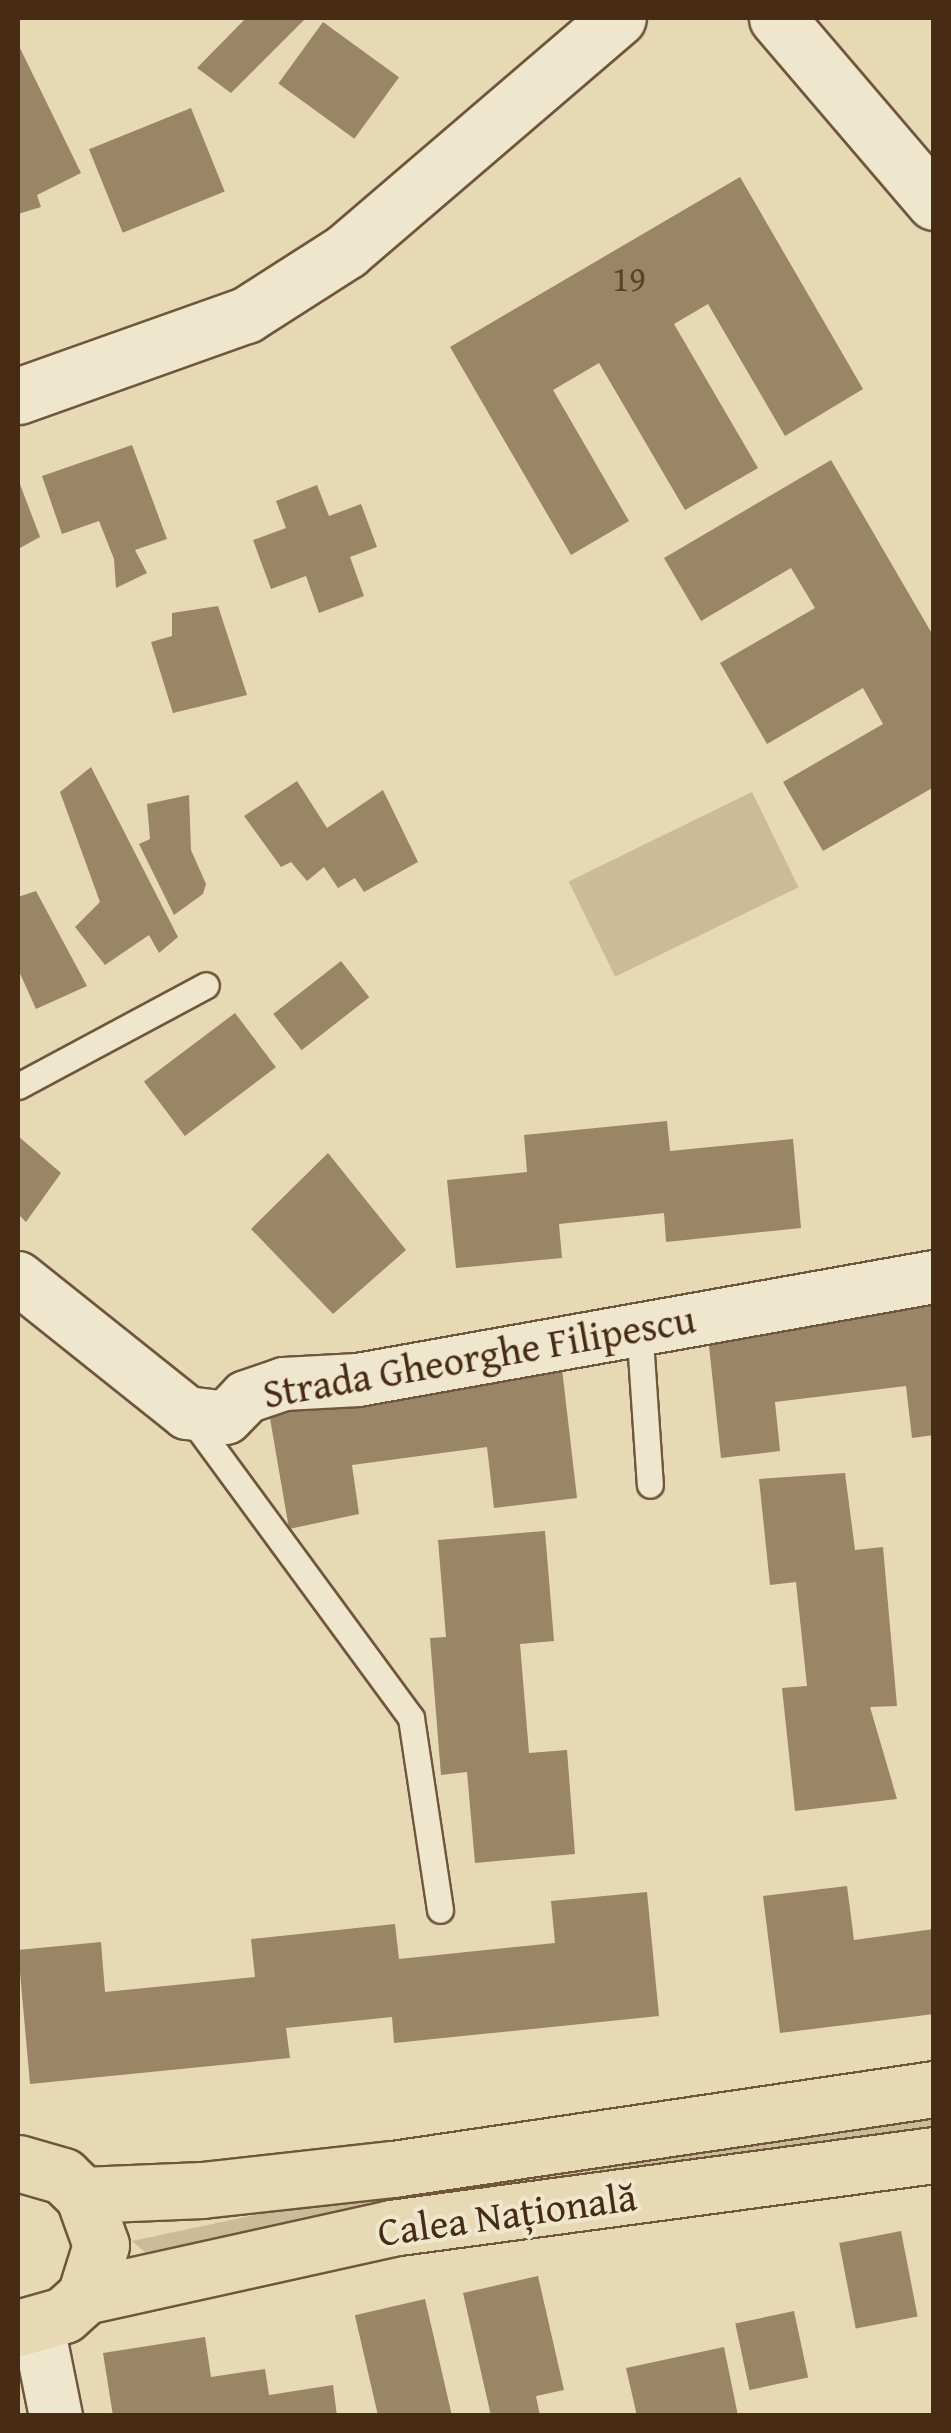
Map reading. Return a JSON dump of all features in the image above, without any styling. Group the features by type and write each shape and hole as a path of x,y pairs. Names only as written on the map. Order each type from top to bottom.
{"main road":[{"path":"18,396 246,316 346,250 618,18"},
{"path":"778,18 934,202"},
{"name":"Calea Națională","path":"83,2194 202,2190 393,2169 934,2090"},
{"name":"Calea Națională","path":"85,2296 390,2228 934,2155"},
{"path":"18,2164 63,2176 83,2194 101,2245 85,2296 28,2328"}],"street":[{"name":"Strada Gheorghe Filipescu","path":"187,1413 226,1418 246,1397 284,1384 358,1380 638,1325 934,1277"},
{"path":"18,1278 187,1413"},
{"path":"28,2328 56,2416"}],"lane":[{"path":"18,1086 206,985"},
{"path":"638,1325 650,1485"},
{"path":"187,1413 411,1718 440,1910"}],"shaded area":[{"path":"752,792 798,887 615,977 569,881"},
{"path":"933,2107 933,2126 666,2164 243,2241 145,2252 132,2241 378,2189"}],"building":[{"path":"246,18 306,18 231,93 197,68"},
{"path":"323,22 399,77 354,139 278,83"},
{"path":"18,44 81,173 37,195 41,207 18,214"},
{"path":"191,108 225,191 123,233 89,149"},
{"path":"740,177 863,389 785,436 708,304 674,324 758,468 685,510 599,363 553,390 629,521 571,555 450,347"},
{"path":"132,445 167,539 135,550 147,573 116,588 114,559 99,521 62,534 42,476"},
{"path":"831,460 934,637 934,787 823,851 783,782 883,724 863,688 767,744 720,663 815,608 791,568 701,621 664,558"},
{"path":"18,479 40,537 18,549"},
{"path":"317,485 329,516 361,504 377,547 350,557 364,596 319,613 306,576 271,589 253,540 286,528 276,501"},
{"path":"218,606 247,695 173,713 151,642 172,636 172,613"},
{"path":"91,767 178,937 159,953 149,935 105,965 75,927 100,902 60,792"},
{"path":"297,781 327,828 383,790 418,862 364,892 355,878 338,888 324,867 307,881 291,862 281,867 244,816"},
{"path":"189,795 191,850 206,884 203,894 174,915 139,844 150,839 147,804"},
{"path":"36,891 87,986 36,1009 18,969 18,897"},
{"path":"341,961 369,997 302,1050 273,1014"},
{"path":"235,1013 276,1067 185,1136 144,1082"},
{"path":"667,1121 670,1151 793,1139 801,1228 666,1242 664,1213 559,1224 562,1258 456,1268 447,1180 527,1172 524,1135"},
{"path":"18,1136 61,1173 26,1222 18,1214"},
{"path":"328,1153 406,1250 333,1314 251,1229"},
{"path":"934,1301 934,1435 912,1438 906,1386 775,1402 780,1451 721,1458 707,1327"},
{"path":"561,1360 577,1498 494,1508 487,1447 352,1465 359,1514 289,1529 266,1395"},
{"path":"845,1473 855,1550 883,1547 897,1706 870,1707 897,1799 795,1811 782,1688 807,1686 796,1582 770,1585 759,1479"},
{"path":"545,1531 554,1641 520,1644 529,1753 567,1750 575,1854 475,1863 467,1772 441,1775 430,1638 446,1637 438,1540"},
{"path":"847,1886 854,1940 934,1929 934,2014 780,2033 763,1896"},
{"path":"647,1892 659,2016 394,2043 392,2017 286,2028 290,2058 30,2084 18,1950 101,1942 105,1992 255,1977 251,1939 395,1924 399,1959 555,1943 551,1901"},
{"path":"901,2231 918,2316 856,2328 839,2243"},
{"path":"538,2276 564,2390 536,2396 540,2416 491,2416 463,2293"},
{"path":"425,2299 452,2414 378,2416 355,2315"},
{"path":"794,2311 808,2378 749,2390 735,2323"},
{"path":"205,2337 211,2377 265,2369 269,2395 333,2385 337,2416 113,2416 103,2353"},
{"path":"724,2347 738,2416 637,2416 626,2368"}]}
